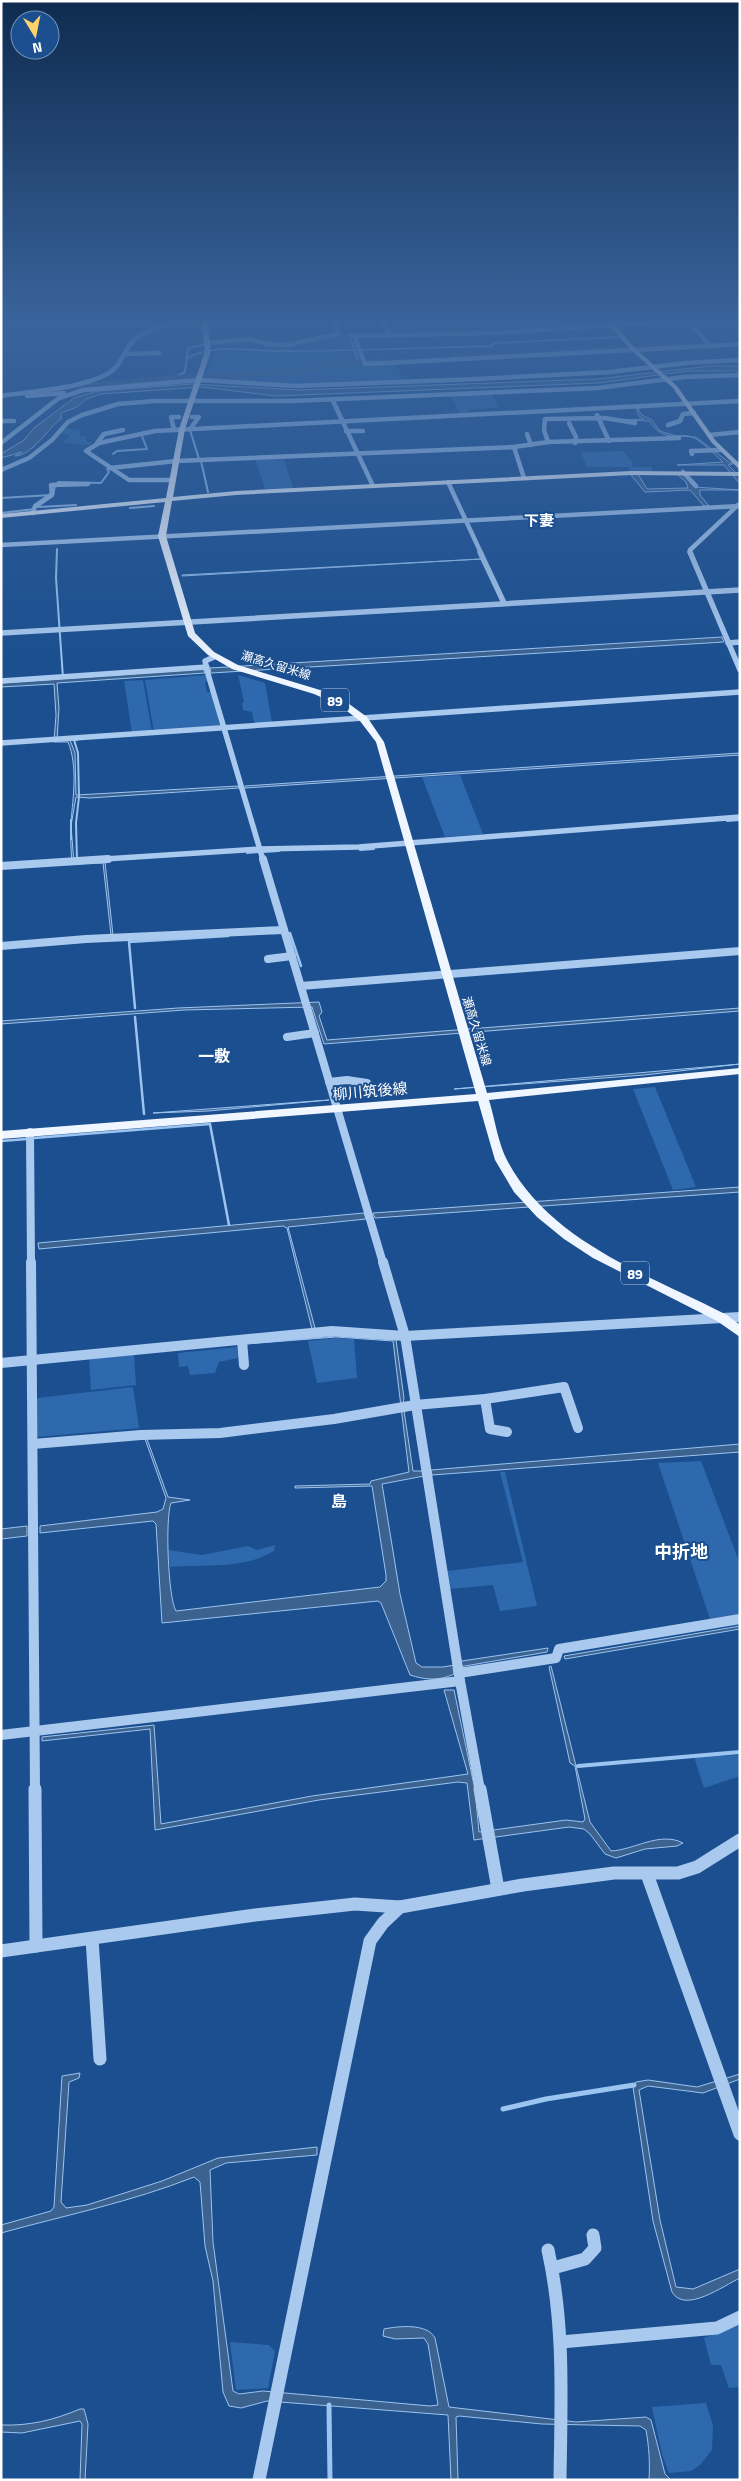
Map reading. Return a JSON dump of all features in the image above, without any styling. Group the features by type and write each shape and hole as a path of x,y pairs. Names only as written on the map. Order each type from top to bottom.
{"main road":[{"name":"瀬高久留米線","path":"177,434 176,461 162,536 191,634 214,657 232,666 314,691 337,701 363,718 375,732 380,742 501,1160 509,1177 530,1205 574,1240 722,1318 740,1332"},
{"path":"709,435 721,450 739,466"},
{"path":"1,516 236,493 683,472 740,474"},
{"name":"柳川筑後線","path":"1,1135 337,1109 481,1090 740,1071"}],"street":[{"path":"1,443 13,434"},
{"path":"1,470 29,458 58,434"},
{"path":"105,434 86,451 129,480 172,480"},
{"path":"97,443 149,434"},
{"path":"347,434 373,486"},
{"path":"527,434 531,445"},
{"path":"545,434 548,442"},
{"path":"574,434 575,443"},
{"path":"607,434 610,441"},
{"path":"709,435 722,434"},
{"path":"506,438 512,447 524,478"},
{"path":"110,468 176,461 512,447 548,442 575,443 679,438"},
{"path":"486,443 490,448"},
{"path":"692,454 691,451 721,450"},
{"path":"683,472 696,486"},
{"path":"448,482 504,603"},
{"path":"33,513 35,506 52,494 51,485 88,484"},
{"path":"1,545 739,505"},
{"path":"739,505 690,550 690,556 740,670"},
{"path":"1,633 740,590"},
{"path":"728,643 740,642"},
{"path":"214,657 205,661 405,1336 460,1677 498,1889"},
{"path":"1,682 207,667"},
{"path":"1,743 740,692"},
{"path":"1,866 260,849 359,847 740,817"},
{"path":"1,946 86,939 284,930"},
{"path":"301,986 740,951"},
{"path":"268,959 292,956"},
{"path":"287,1037 315,1033"},
{"path":"329,1082 347,1080 368,1083"},
{"path":"30,1132 36,1946"},
{"path":"1,1363 332,1331 405,1336 740,1317"},
{"path":"242,1340 244,1365"},
{"path":"33,1444 142,1435 220,1433 334,1419 415,1405 485,1399 564,1387 578,1428"},
{"path":"485,1399 490,1429 507,1432"},
{"path":"1,1735 460,1677 556,1658 559,1650 740,1619"},
{"path":"1,1951 256,1915 355,1904 400,1908 498,1889 614,1873 678,1873 696,1867 740,1840"},
{"path":"647,1874 740,2134"},
{"path":"259,2480 370,1941 383,1923 400,1908"},
{"path":"92,1939 100,2058"},
{"path":"553,2268 585,2259 595,2248 594,2235"},
{"path":"548,2250 553,2268 561,2342 560,2480"},
{"path":"561,2342 718,2328 740,2318"}],"shaded area":[{"path":"29,434 46,434 27,452 21,455 15,456 22,452 1,458 1,454 24,440"},
{"path":"65,434 79,434 79,436 85,436 87,442 92,442 89,445 63,443 70,435"},
{"path":"691,437 696,437 730,463 740,462 728,465 740,477 740,484 724,465 677,465 723,462 703,444"},
{"path":"623,451 632,461 632,467 652,467 652,471 630,471 628,467 587,467 581,452"},
{"path":"283,457 294,490 266,491 255,459"},
{"path":"682,473 694,487 740,490 700,490 700,495 709,506 704,506 690,490 645,492 631,475 638,474 647,489 688,488 686,482 677,474"},
{"path":"481,559 182,576 182,575"},
{"path":"722,637 724,642 211,673 210,668"},
{"path":"203,669 205,673 57,683 59,708 57,740 70,740 75,753 76,795 238,786 239,788 90,798 76,797 71,826 74,782 73,761 68,742 54,742 56,715 54,684 1,687 1,683"},
{"path":"206,675 207,692 211,692 221,727 154,732 145,680"},
{"path":"238,675 265,683 272,723 254,724 252,712 243,710 242,703 244,702"},
{"path":"143,680 152,732 132,733 124,681"},
{"path":"740,753 740,755 245,788 245,786"},
{"path":"460,775 483,834 445,837 422,777"},
{"path":"71,826 74,863 105,862 113,935 111,935 103,863 72,864"},
{"path":"319,1002 322,1012 319,1016 327,1040 740,1008 740,1011 324,1044 312,1007 184,1010 1,1024 1,1021 178,1008"},
{"path":"740,1064 644,1075 454,1089"},
{"path":"655,1087 696,1187 673,1190 633,1089"},
{"path":"329,1100 208,1111 153,1113"},
{"path":"740,1187 740,1192 375,1218 373,1213"},
{"path":"364,1213 366,1219 288,1227 315,1328 312,1329 287,1228 283,1226 39,1249 38,1243"},
{"path":"336,1336 396,1340 413,1471 423,1471 424,1476 382,1484 400,1594 416,1663 422,1667 443,1667 455,1665 462,1661 548,1648 547,1652 453,1668 454,1674 438,1679 427,1679 410,1675 381,1603 378,1601 162,1623 156,1524 153,1521 40,1533 40,1526 157,1512 163,1509 166,1498 145,1439 147,1439 168,1497 190,1500 171,1503 169,1511 169,1575 176,1611 380,1587 386,1581 386,1575 372,1486 295,1488 295,1486 370,1484 371,1481 409,1472 393,1341 336,1337 246,1344"},
{"path":"336,1338 354,1339 357,1378 317,1383 308,1341"},
{"path":"237,1347 238,1358 219,1362 215,1373 190,1375 188,1366 179,1367 178,1353"},
{"path":"134,1354 136,1385 91,1390 89,1357"},
{"path":"133,1387 139,1428 37,1437 37,1398"},
{"path":"740,1444 740,1452 432,1475 431,1470"},
{"path":"701,1461 740,1564 740,1614 710,1619 658,1463"},
{"path":"500,1472 505,1472 537,1606 500,1611 493,1585 449,1589 447,1571 523,1562"},
{"path":"27,1526 27,1536 1,1539 1,1529"},
{"path":"275,1545 274,1551 262,1557 237,1564 170,1567 168,1550 202,1555 248,1546 257,1550"},
{"path":"740,1626 740,1629 565,1659 564,1656"},
{"path":"551,1666 590,1822 611,1851 665,1839 683,1843 677,1846 645,1849 616,1858 605,1854 584,1829 569,1827 474,1840 467,1783 458,1782 319,1800 155,1830 150,1729 42,1741 42,1737 154,1725 161,1824 312,1796 468,1774 444,1690 454,1690 475,1790 479,1832 566,1820 583,1822 585,1819 575,1766 570,1763 549,1667"},
{"path":"740,1755 740,1776 704,1788 694,1757"},
{"path":"80,2073 79,2078 69,2082 61,2202 66,2208 87,2205 162,2181 218,2158 317,2147 317,2155 226,2163 210,2170 213,2242 233,2391 239,2394 263,2391 430,2406 438,2405 428,2344 424,2338 395,2339 383,2336 384,2329 397,2327 419,2328 431,2333 435,2338 449,2407 576,2422 646,2417 651,2420 665,2474 671,2480 649,2480 646,2430 640,2426 542,2424 459,2416 456,2417 458,2480 451,2480 448,2415 267,2401 241,2408 229,2406 223,2392 213,2281 205,2246 200,2182 194,2177 122,2201 1,2233 1,2225 51,2211 54,2207 62,2076"},
{"path":"740,2074 740,2079 703,2093 648,2086 639,2090 660,2220 676,2287 693,2289 740,2269 740,2278 714,2292 695,2299 686,2300 678,2298 672,2292 653,2221 633,2087 636,2082 648,2080 697,2087"},
{"path":"740,2325 740,2387 729,2388 721,2365 711,2365 704,2338"},
{"path":"230,2342 269,2345 275,2351 268,2388 236,2390"},
{"path":"706,2403 713,2426 712,2450 700,2465 691,2471 669,2473 662,2454 652,2407"},
{"path":"84,2409 88,2424 85,2480 80,2480 82,2424 80,2421 22,2433 1,2432 1,2425 42,2422"}],"waterway":[{"path":"191,434 199,459"},
{"path":"113,454 117,451 147,449 142,436"},
{"path":"201,461 208,492"},
{"path":"57,484 58,482 101,483 109,472 107,469"},
{"path":"37,507 53,496 55,486"},
{"path":"1,498 51,495"},
{"path":"38,507 76,505"},
{"path":"130,508 154,506"},
{"path":"1,513 35,509"},
{"path":"57,549 56,578 63,678"},
{"path":"77,740 74,740 78,753 79,796"},
{"path":"77,860 76,823 79,797"},
{"path":"71,820 71,839"},
{"path":"727,821 740,820"},
{"path":"360,850 374,849"},
{"path":"264,852 279,851"},
{"path":"247,853 259,852"},
{"path":"290,933 301,966"},
{"path":"135,1008 129,942 228,936"},
{"path":"135,1017 144,1114"},
{"path":"34,1138 210,1124 229,1225"},
{"path":"1,1141 27,1139"},
{"path":"578,1766 740,1752"},
{"path":"503,2109 546,2099 634,2085"},
{"path":"329,2405 330,2480"}],"district":[{"name":"下妻","path":"539,520"},
{"name":"一敷","path":"214,1056"},
{"name":"島","path":"339,1501"},
{"name":"中折地","path":"681,1551"}]}
